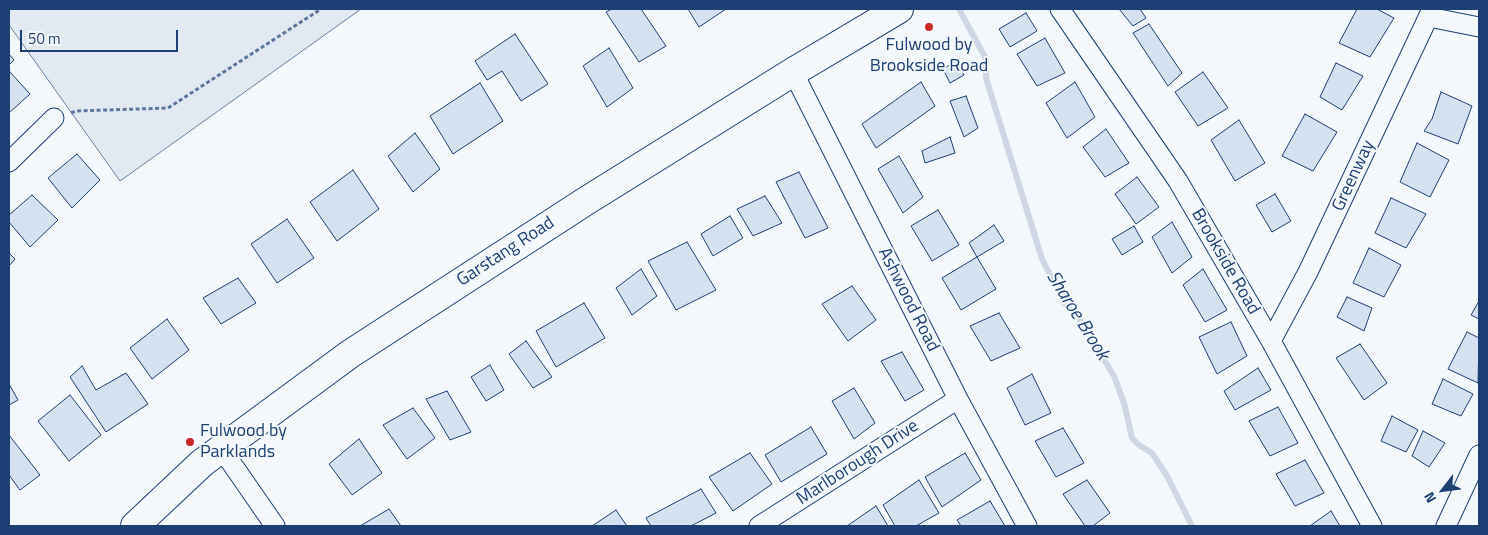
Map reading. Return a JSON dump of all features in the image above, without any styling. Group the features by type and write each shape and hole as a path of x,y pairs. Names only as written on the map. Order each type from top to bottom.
{"highway":[{"name":"Garstang Road","path":"135,526 202,463 350,354 586,200 899,9"}],"street":[{"name":"Brookside Road","path":"1060,9 1178,181 1271,340 1372,526"},
{"path":"1430,13 1479,27"},
{"name":"Greenway","path":"1271,340 1312,264 1430,13"},
{"name":"Ashwood Road","path":"793,72 958,399 1027,526"},
{"path":"9,162 54,118"},
{"name":"Marlborough Drive","path":"759,526 958,399"},
{"path":"221,448 275,526"},
{"path":"1446,526 1479,454"}],"path":[{"path":"54,118 76,111 168,108 321,9"}],"shaded area":[{"path":"9,9 361,9 120,181 9,25"}],"building":[{"path":"612,9 641,9 666,46 639,62 606,12"},
{"path":"688,9 726,9 699,27"},
{"path":"1119,9 1140,9 1146,18 1133,26"},
{"path":"1357,9 1377,9 1394,18 1370,57 1339,43"},
{"path":"1026,13 1037,31 1010,47 999,29"},
{"path":"1149,24 1182,73 1168,86 1133,33"},
{"path":"515,34 548,84 521,101 502,71 487,80 475,61"},
{"path":"1045,38 1065,73 1037,86 1017,54"},
{"path":"609,48 633,88 607,107 583,66"},
{"path":"9,54 14,60 9,65"},
{"path":"956,61 964,75 950,83 943,69"},
{"path":"1336,63 1363,76 1342,110 1320,97"},
{"path":"10,72 30,94 9,113 9,74"},
{"path":"1203,72 1228,108 1198,126 1175,92"},
{"path":"921,82 935,106 876,148 862,124"},
{"path":"1075,82 1095,117 1067,138 1046,103"},
{"path":"480,83 503,121 453,154 430,116"},
{"path":"1441,92 1472,106 1458,144 1424,131 1432,119"},
{"path":"966,96 978,128 964,137 950,101"},
{"path":"1305,114 1337,132 1313,171 1282,156"},
{"path":"1239,120 1265,163 1235,181 1211,140"},
{"path":"1106,129 1129,163 1105,177 1083,147"},
{"path":"415,133 440,169 413,192 388,156"},
{"path":"950,137 955,153 925,163 922,151"},
{"path":"1417,143 1449,160 1430,197 1400,182"},
{"path":"77,154 100,180 72,208 48,178"},
{"path":"899,156 923,197 903,213 878,169"},
{"path":"353,170 379,209 337,241 310,202"},
{"path":"799,172 828,228 805,238 776,182"},
{"path":"1137,177 1159,207 1136,224 1115,194"},
{"path":"1275,194 1291,221 1272,232 1256,205"},
{"path":"32,195 58,220 30,247 9,222 9,215"},
{"path":"765,196 782,223 753,236 737,209"},
{"path":"1391,198 1426,214 1406,248 1375,233"},
{"path":"938,210 959,245 932,261 911,226"},
{"path":"730,216 743,238 713,256 701,234"},
{"path":"287,219 314,258 277,283 251,244"},
{"path":"1172,222 1192,257 1172,273 1152,237"},
{"path":"994,225 1004,241 977,257 969,243"},
{"path":"1134,226 1143,242 1122,255 1112,239"},
{"path":"687,242 716,290 676,310 648,261"},
{"path":"1369,248 1401,265 1384,297 1353,283"},
{"path":"9,253 15,259 9,266"},
{"path":"977,257 996,289 961,310 942,278"},
{"path":"641,269 657,296 632,315 616,288"},
{"path":"1203,269 1227,310 1205,322 1183,285"},
{"path":"238,278 256,303 221,324 203,298"},
{"path":"852,286 876,320 848,341 822,304"},
{"path":"1347,297 1372,308 1364,331 1337,317"},
{"path":"1479,301 1479,319 1471,315"},
{"path":"584,303 605,338 556,367 536,331"},
{"path":"999,313 1020,348 991,361 970,326"},
{"path":"167,319 189,350 152,379 130,348"},
{"path":"1231,322 1247,356 1217,374 1199,337"},
{"path":"1467,332 1479,338 1478,383 1448,369"},
{"path":"526,341 552,377 533,388 509,354"},
{"path":"1360,344 1387,383 1364,400 1336,358"},
{"path":"902,352 924,390 905,401 881,361"},
{"path":"490,365 504,390 486,401 471,377"},
{"path":"82,366 96,390 126,373 148,404 106,432 70,377"},
{"path":"1258,368 1271,390 1235,410 1224,391"},
{"path":"1032,374 1051,413 1025,425 1007,388"},
{"path":"1443,379 1473,394 1461,416 1432,404"},
{"path":"9,384 18,400 9,405"},
{"path":"854,388 875,423 854,439 832,401"},
{"path":"447,391 471,432 450,440 426,399"},
{"path":"70,395 101,435 69,461 38,421"},
{"path":"1278,407 1298,443 1270,456 1249,421"},
{"path":"413,408 435,438 407,459 383,425"},
{"path":"1392,416 1418,430 1406,452 1381,441"},
{"path":"811,427 827,454 781,482 765,455"},
{"path":"1063,428 1084,463 1056,477 1035,441"},
{"path":"1423,431 1445,443 1429,467 1412,456"},
{"path":"9,435 40,475 20,490 9,475"},
{"path":"359,439 382,473 352,495 329,464"},
{"path":"750,453 772,484 733,511 709,477"},
{"path":"965,453 981,480 942,507 925,477"},
{"path":"1305,460 1324,493 1295,506 1276,474"},
{"path":"919,480 939,513 916,526 895,526 883,505"},
{"path":"1087,480 1110,513 1093,526 1085,526 1063,494"},
{"path":"701,489 716,513 691,526 651,526 646,518"},
{"path":"990,501 1005,526 961,526 957,520"},
{"path":"876,506 888,526 847,526"},
{"path":"389,509 401,526 360,526"},
{"path":"616,510 627,526 592,526"},
{"path":"1331,511 1340,526 1310,526"}],"waterway":[{"name":"Sharoe Brook","path":"959,9 986,59 986,78 1042,259 1065,304 1075,312 1114,376 1124,403 1132,438 1152,453 1167,476 1192,526"}],"place":[{"name":"Fulwood by Brookside Road","path":"929,27"},
{"name":"Fulwood by Parklands","path":"190,442"}]}
